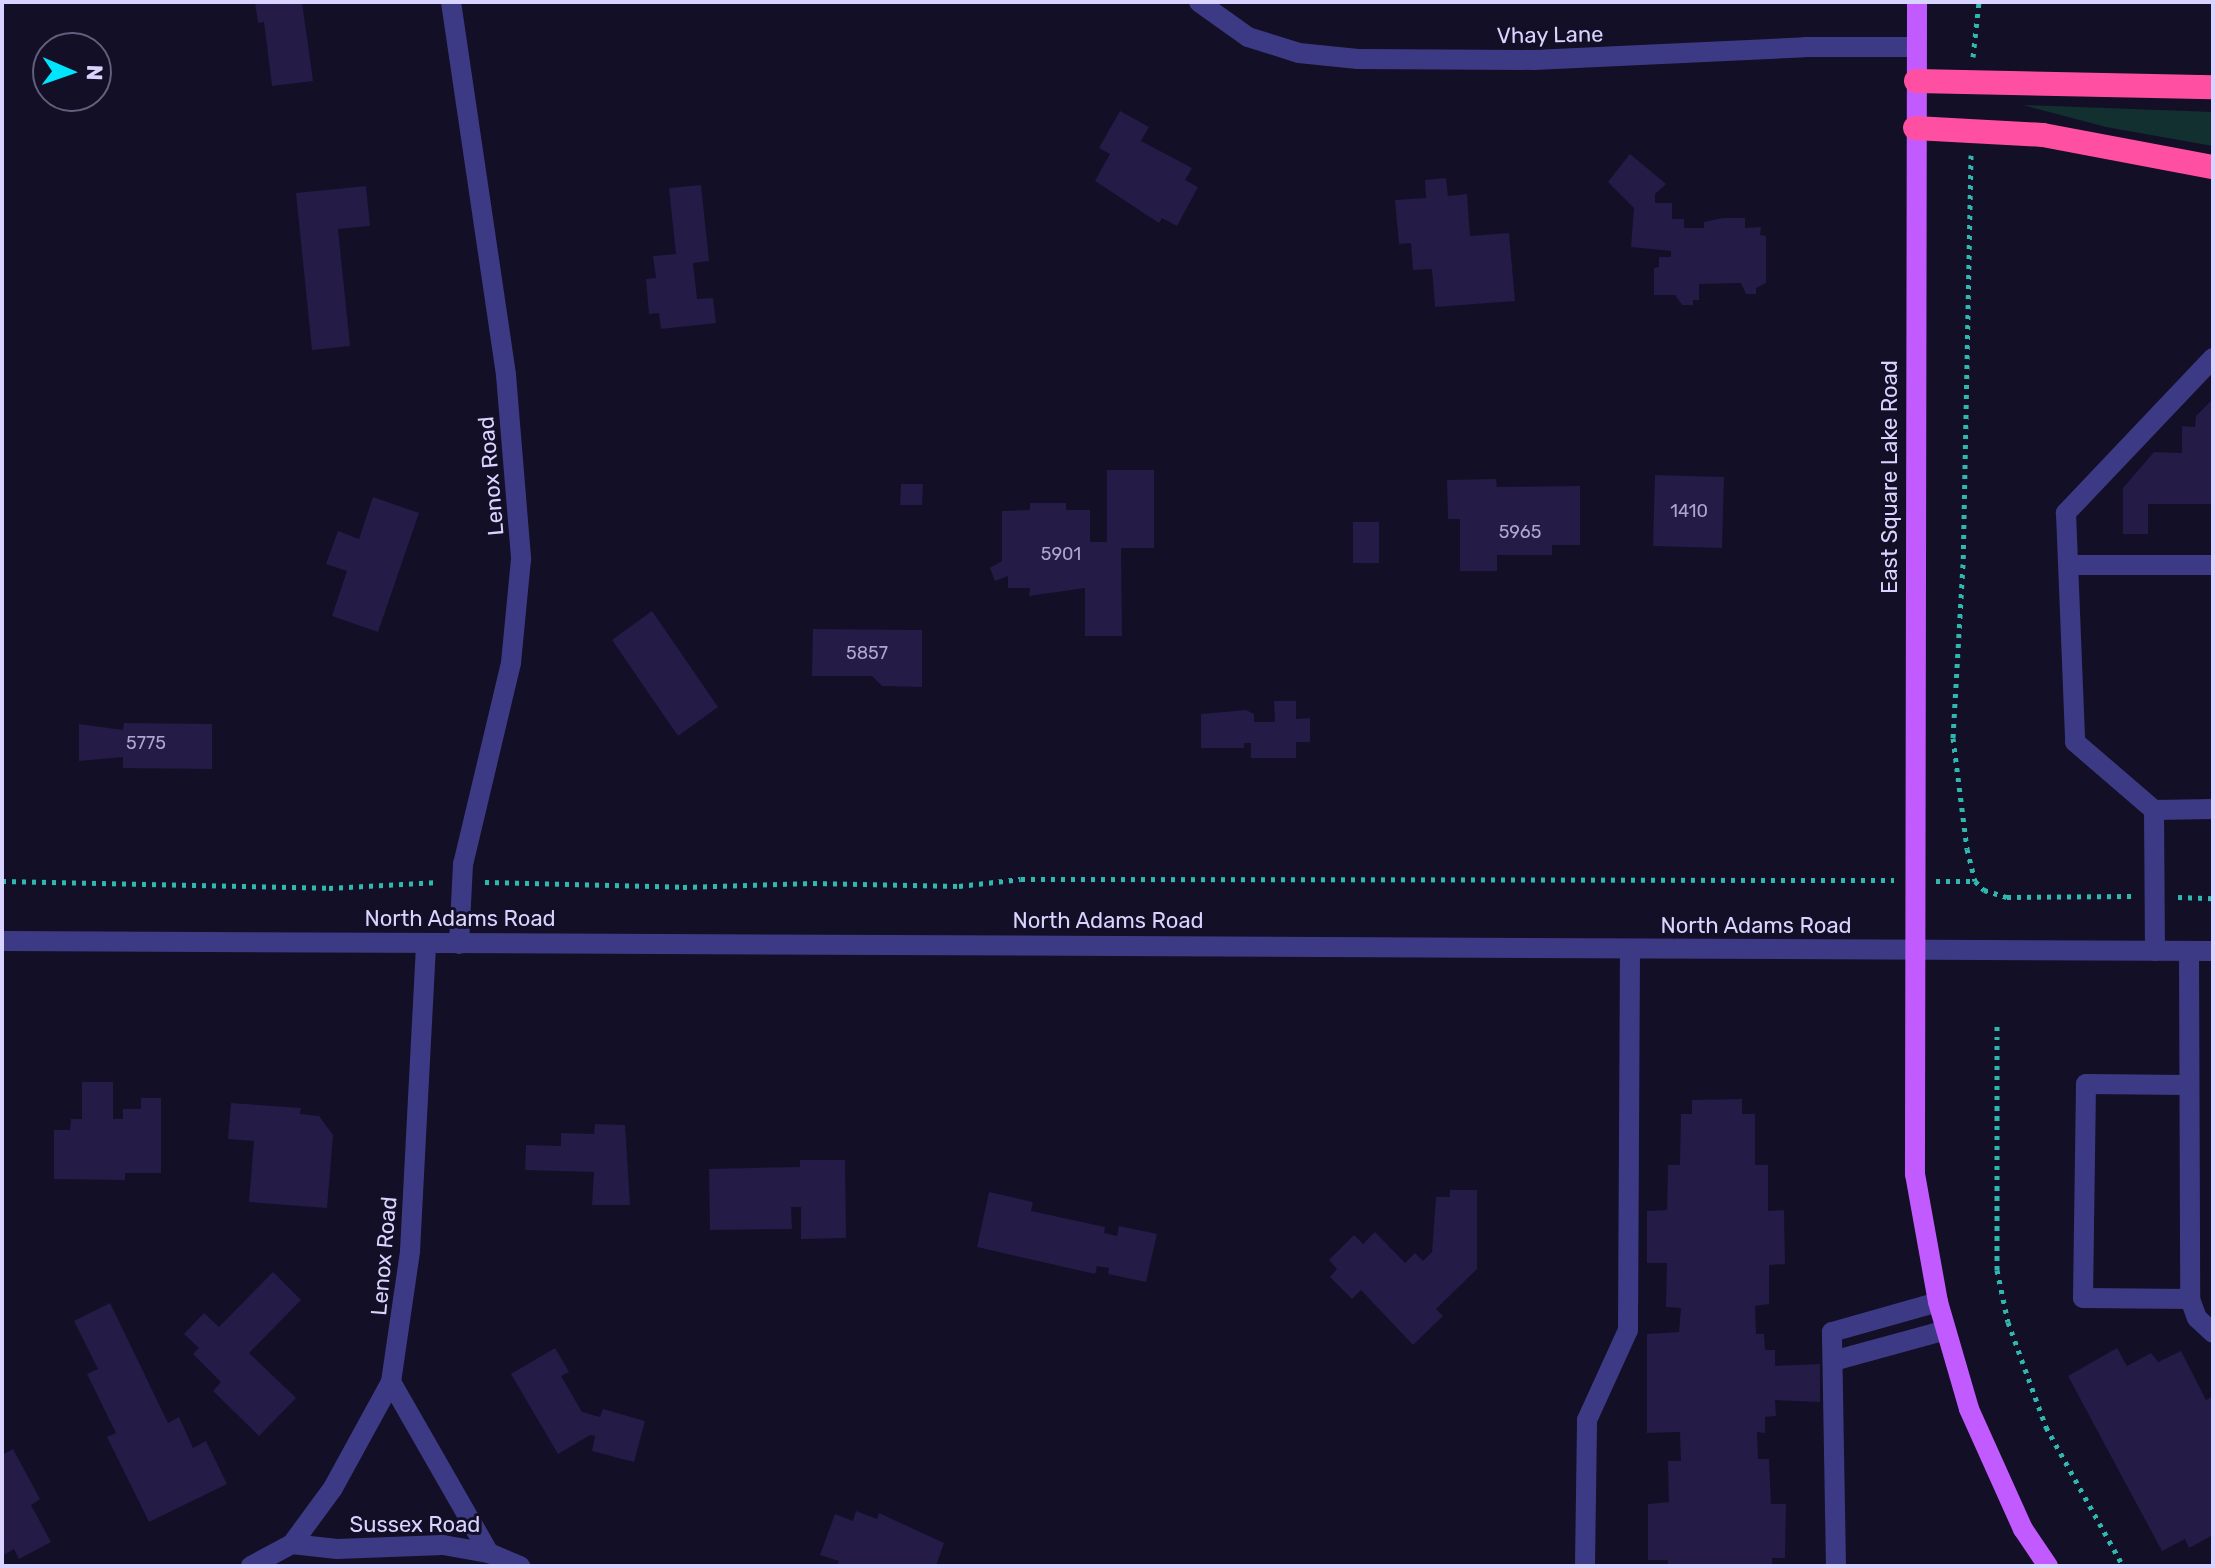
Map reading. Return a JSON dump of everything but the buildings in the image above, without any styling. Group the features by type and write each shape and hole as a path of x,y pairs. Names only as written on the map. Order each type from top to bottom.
{"highway":[{"path":"1916,81 2213,87"},
{"path":"1915,128 2043,135 2213,167"}],"main road":[{"name":"East Square Lake Road","path":"1917,2 1915,1174 1938,1302 1969,1409 2023,1529 2048,1566"}],"street":[{"name":"Lenox Road","path":"451,2 506,375 521,559 511,663 463,864 459,944"},
{"name":"Vhay Lane","path":"1199,2 1248,37 1299,53 1358,59 1534,60 1805,47 1916,47"},
{"path":"2213,358 2066,513 2075,742 2154,810 2213,809"},
{"path":"2070,565 2213,565"},
{"path":"2154,810 2155,951"},
{"name":"North Adams Road","path":"2,941 2213,951"},
{"name":"Lenox Road","path":"292,1544 333,1488 391,1382 410,1251 426,943"},
{"path":"1585,1566 1587,1420 1628,1330 1630,949"},
{"path":"2189,951 2190,1299 2197,1318 2213,1333"},
{"path":"2189,1085 2086,1084 2083,1298 2190,1299"},
{"path":"1836,1566 1832,1332 1938,1302"},
{"path":"1833,1361 1946,1330"},
{"name":"Sussex Road","path":"391,1382 489,1553"},
{"path":"251,1566 292,1544"},
{"name":"Sussex Road","path":"292,1544 337,1549 443,1545 489,1553"},
{"path":"489,1553 520,1566"}],"path":[{"path":"1974,14 1979,2"},
{"path":"1970,201 1963,564 1953,738 1959,810 1975,881 1984,890 2007,897 2213,898"},
{"path":"484,882 683,887 959,886 1021,879 1866,879"},
{"path":"2,881 329,888 437,882"},
{"path":"1958,881 1975,881"},
{"path":"1997,1026 1997,1270 2008,1322 2046,1427 2123,1566"}],"green space":[{"path":"2023,105 2213,112 2213,146 2106,127"}]}
